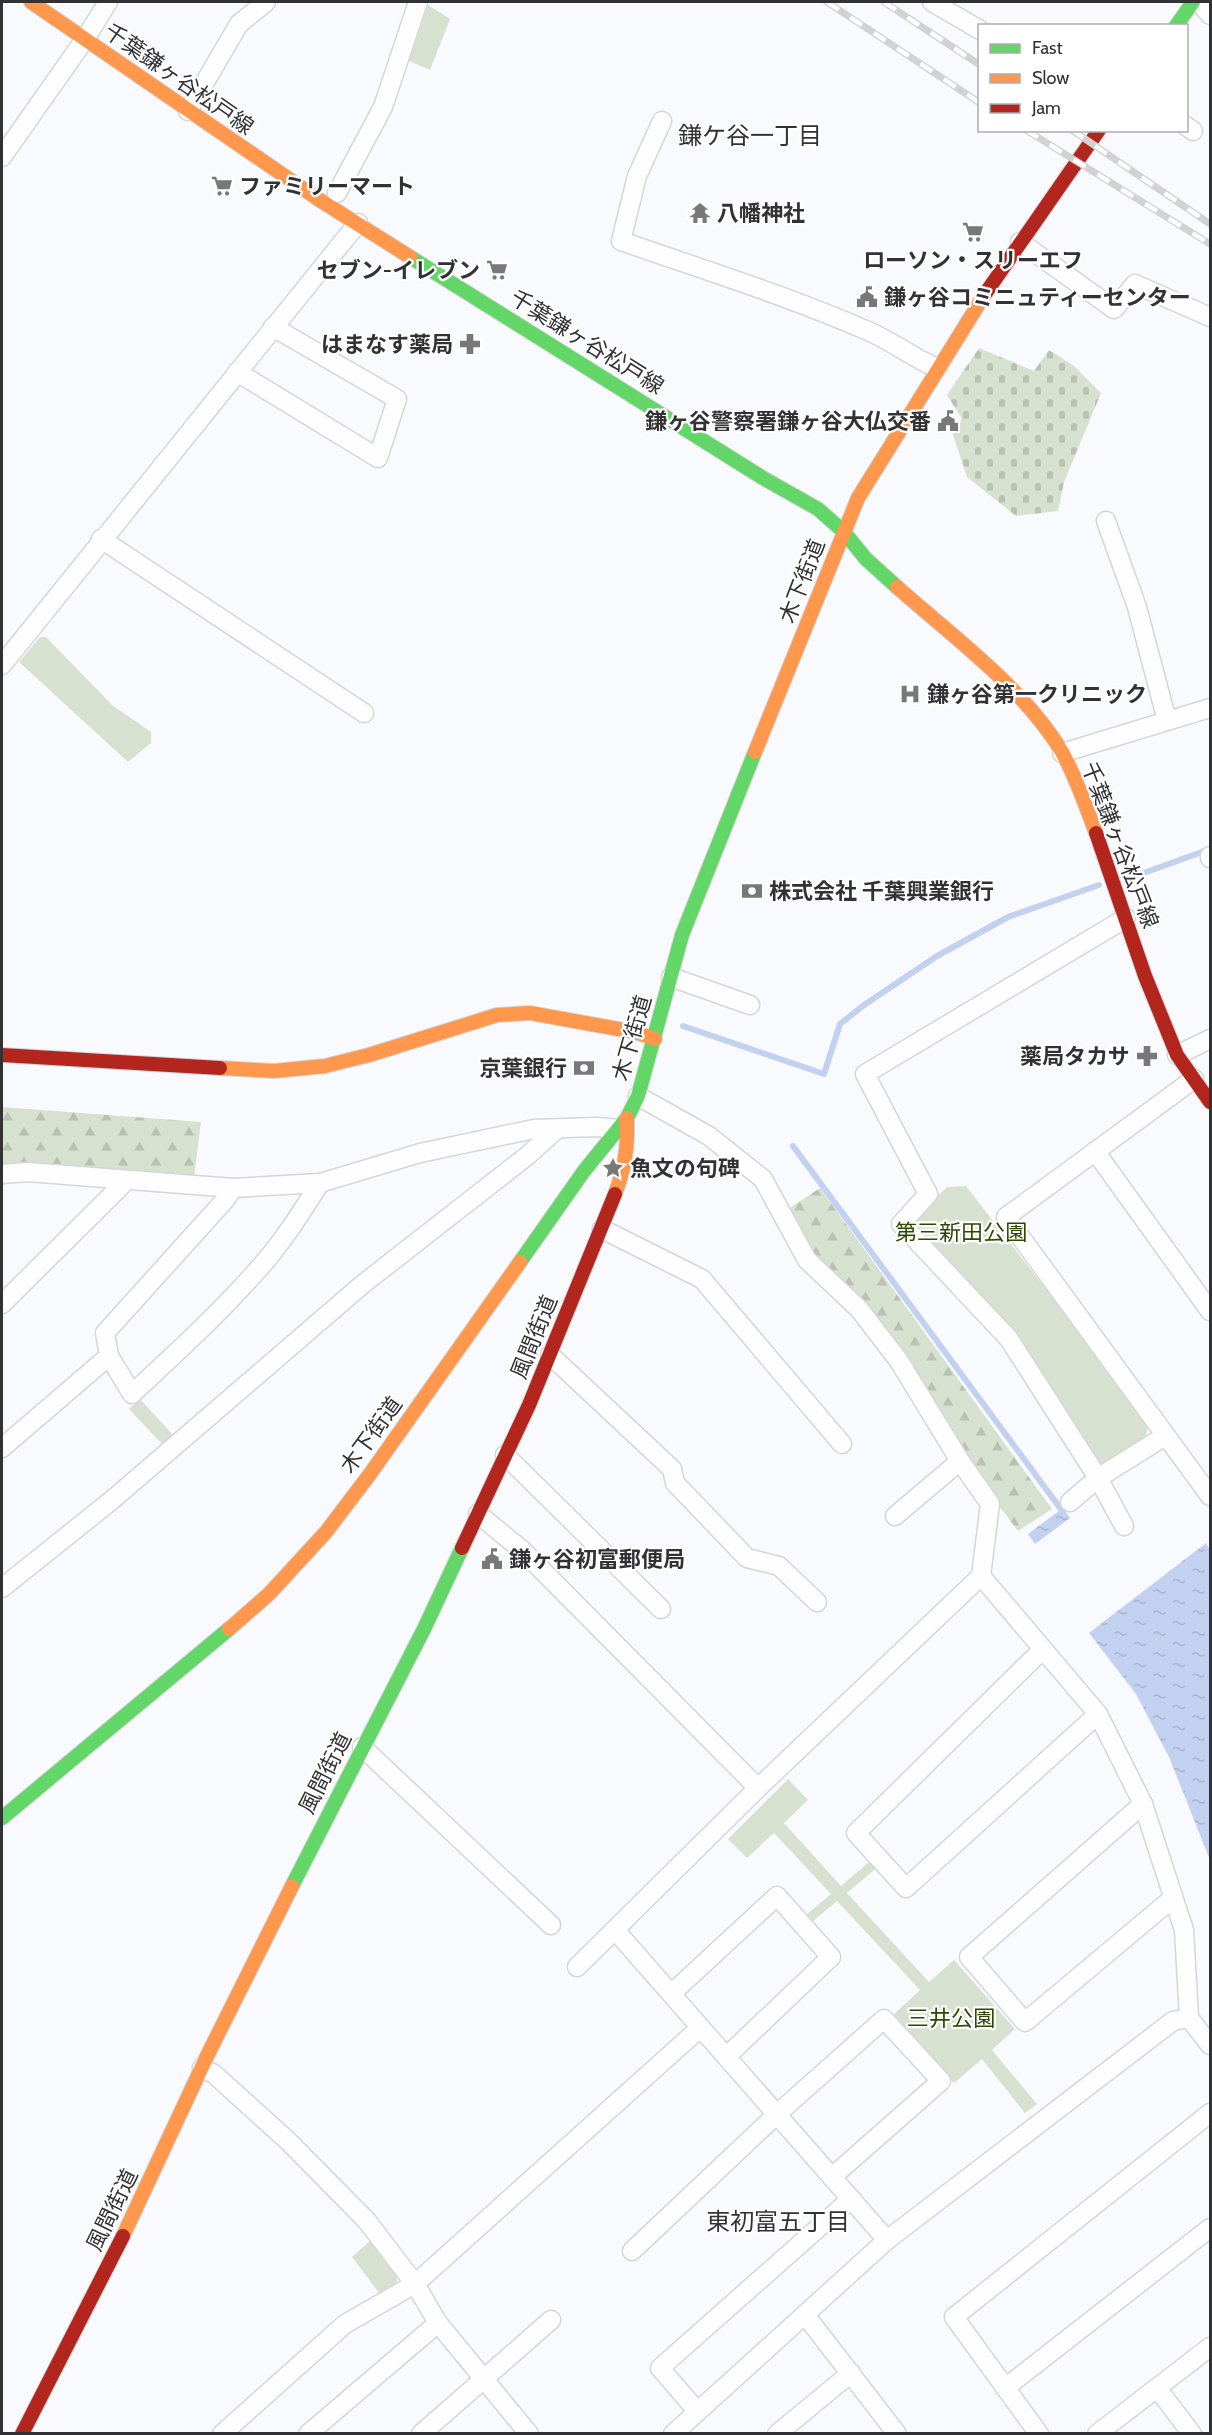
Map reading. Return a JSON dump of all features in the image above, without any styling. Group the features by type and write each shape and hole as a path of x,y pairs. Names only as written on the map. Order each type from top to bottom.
{"main road":[{"name":"千葉鎌ヶ谷松戸線","path":"31,2 188,111 358,224 763,478 818,508 866,559 1012,689 1032,711 1062,753 1091,820 1145,976 1177,1055 1210,1102"},
{"path":"1177,24 1193,2"},
{"name":"木下街道","path":"2,1818 216,1641 269,1594 326,1532 370,1474 584,1171 623,1124 638,1096 682,935 697,894 828,576 843,532 870,478 937,368 1020,242 1098,132"},
{"path":"2,1055 274,1071 325,1066 369,1055 497,1014 530,1013 635,1032 655,1039"},
{"name":"風間街道","path":"22,2433 127,2228 202,2068 423,1629 478,1514 550,1355 624,1171 628,1141 623,1124"}],"street":[{"path":"2,157 85,39 108,2"},
{"path":"188,111 239,24 267,2"},
{"path":"337,193 382,107 418,2"},
{"path":"932,2 978,29"},
{"path":"1199,2 1210,15"},
{"path":"662,121 637,176 621,241 736,281 870,332 937,368"},
{"path":"2,665 101,539 358,224"},
{"path":"1020,242 1114,309 1135,284 1210,317"},
{"path":"237,372 378,458 397,399 273,327"},
{"path":"1107,521 1137,607 1167,721"},
{"path":"101,539 364,713"},
{"path":"1062,753 1210,708"},
{"path":"1124,1526 1098,1478 1009,1339 901,1224 928,1194 865,1074 1126,918"},
{"path":"671,977 750,1005"},
{"path":"1177,1055 1210,1039"},
{"path":"1194,1079 1006,1217 1165,1436 1208,1489"},
{"path":"576,1967 758,1788 981,1576 990,1504 960,1461 892,1352 859,1309 807,1260 763,1179 709,1136 638,1096"},
{"path":"2,1174 28,1172 234,1188 320,1183 433,1150 534,1129 623,1124"},
{"path":"2,1588 112,1500 363,1284 509,1170 557,1129"},
{"path":"1095,1151 1210,1311"},
{"path":"2,1304 127,1180"},
{"path":"234,1188 105,1333 109,1356 132,1394 188,1342 262,1264 320,1183"},
{"path":"602,1229 702,1279 842,1444"},
{"path":"550,1355 672,1469 675,1483 747,1558 779,1566 816,1602"},
{"path":"2,1448 109,1356"},
{"path":"1071,1502 1098,1478 1165,1436"},
{"path":"505,1455 661,1609"},
{"path":"895,1515 960,1461"},
{"path":"478,1514 522,1550 758,1788"},
{"path":"981,1576 1098,1714 1143,1804 1184,1930 1189,2018 1210,2045"},
{"path":"1043,1649 856,1833 906,1888 1098,1714"},
{"path":"362,1747 551,1925"},
{"path":"1143,1804 969,1957 1025,2022 1173,1898"},
{"path":"672,1993 777,1896 817,1940 831,1957 727,2056"},
{"path":"615,1930 887,2240"},
{"path":"673,2433 806,2316 887,2240 1173,2021 1189,2018"},
{"path":"632,2251 776,2115 884,2019 941,2080 832,2177"},
{"path":"222,2433 345,2324 415,2284 700,2028"},
{"path":"202,2068 214,2074 288,2141 359,2213 415,2284 438,2323 529,2433"},
{"path":"1039,2433 954,2317 1210,2113"},
{"path":"697,2411 660,2368 851,2199"},
{"path":"1005,2388 1210,2229"},
{"path":"806,2316 897,2433"},
{"path":"421,2433 551,2320"},
{"path":"308,2433 438,2323"},
{"path":"1097,2433 1210,2347"},
{"path":"777,2433 850,2373"},
{"path":"1157,2388 1192,2433"}],"green space":[{"path":"428,5 450,19 430,70 409,61"},
{"path":"979,348 1034,371 1049,350 1074,366 1101,393 1064,482 1058,511 1016,516 967,477 953,435 962,419 947,395"},
{"path":"40,637 46,637 112,705 151,732 151,743 128,762 19,662"},
{"path":"2,1107 201,1122 194,1178 2,1168"},
{"name":"第三新田公園","path":"966,1186 1058,1305 1148,1428 1145,1437 1107,1464 1097,1462 911,1228 912,1221 947,1187"},
{"path":"820,1188 1052,1509 1018,1531 818,1263 785,1211"},
{"path":"140,1399 173,1435 163,1445 129,1409"},
{"name":"三井公園","path":"788,1779 808,1800 784,1823 841,1886 869,1862 875,1869 847,1893 929,1982 954,1960 1015,2029 992,2050 1037,2104 1025,2113 982,2059 954,2083 893,2015 920,1990 837,1901 812,1922 806,1915 831,1894 774,1833 747,1858 728,1839"},
{"path":"373,2238 398,2276 396,2283 379,2293 352,2257"}],"water":[{"path":"1063,1508 1070,1518 1035,1544 1028,1534"},
{"path":"1206,1543 1210,1550 1210,1860 1169,1757 1136,1694 1089,1633"}],"waterway":[{"path":"1141,874 1210,849"},
{"path":"683,1026 824,1074 840,1024 864,1005 937,956 1008,917 1099,885"},
{"path":"793,1146 1063,1512"}],"railway":[{"path":"827,2 978,102"},
{"path":"884,2 978,64"},
{"path":"1029,132 1210,244"},
{"path":"1075,132 1210,224"}],"traffic: fast":[{"path":"1177,24 1193,2"},
{"path":"410,257 763,478 818,509 844,532 866,559 897,587"},
{"path":"520,1262 584,1171 627,1118 638,1096 682,935 755,752"},
{"path":"292,1886 424,1629 462,1548"},
{"path":"2,1818 229,1629"}],"traffic: slow":[{"path":"31,2 318,199 410,257"},
{"path":"755,752 858,498 985,294"},
{"path":"897,587 986,664 1028,706 1062,752 1096,833"},
{"path":"220,1068 274,1071 325,1066 369,1055 497,1015 530,1013 635,1032 655,1039"},
{"path":"615,1194 625,1157 627,1118"},
{"path":"229,1629 269,1594 326,1532 370,1474 520,1262"},
{"path":"123,2236 208,2054 292,1886"}],"traffic: jam":[{"path":"985,294 1098,132"},
{"path":"1096,833 1145,976 1177,1055 1210,1102"},
{"path":"2,1055 220,1068"},
{"path":"462,1548 529,1405 615,1194"},
{"path":"22,2434 123,2236"}],"place":[{"name":"ファミリーマート","path":"222,186"},
{"name":"八幡神社","path":"700,213"},
{"name":"ローソン・スリーエフ","path":"973,232"},
{"name":"セブン-イレブン","path":"497,270"},
{"name":"鎌ヶ谷コミニュティーセンター","path":"867,297"},
{"name":"はまなす薬局","path":"470,344"},
{"name":"鎌ヶ谷警察署鎌ヶ谷大仏交番","path":"948,421"},
{"name":"鎌ヶ谷第一クリニック","path":"910,694"},
{"name":"株式会社 千葉興業銀行","path":"752,891"},
{"name":"薬局タカサ","path":"1147,1056"},
{"name":"京葉銀行","path":"584,1068"},
{"name":"魚文の句碑","path":"613,1168"},
{"name":"鎌ヶ谷初富郵便局","path":"492,1559"}],"district":[{"name":"鎌ケ谷一丁目","path":"750,135"},
{"name":"東初富五丁目","path":"778,2221"}]}
